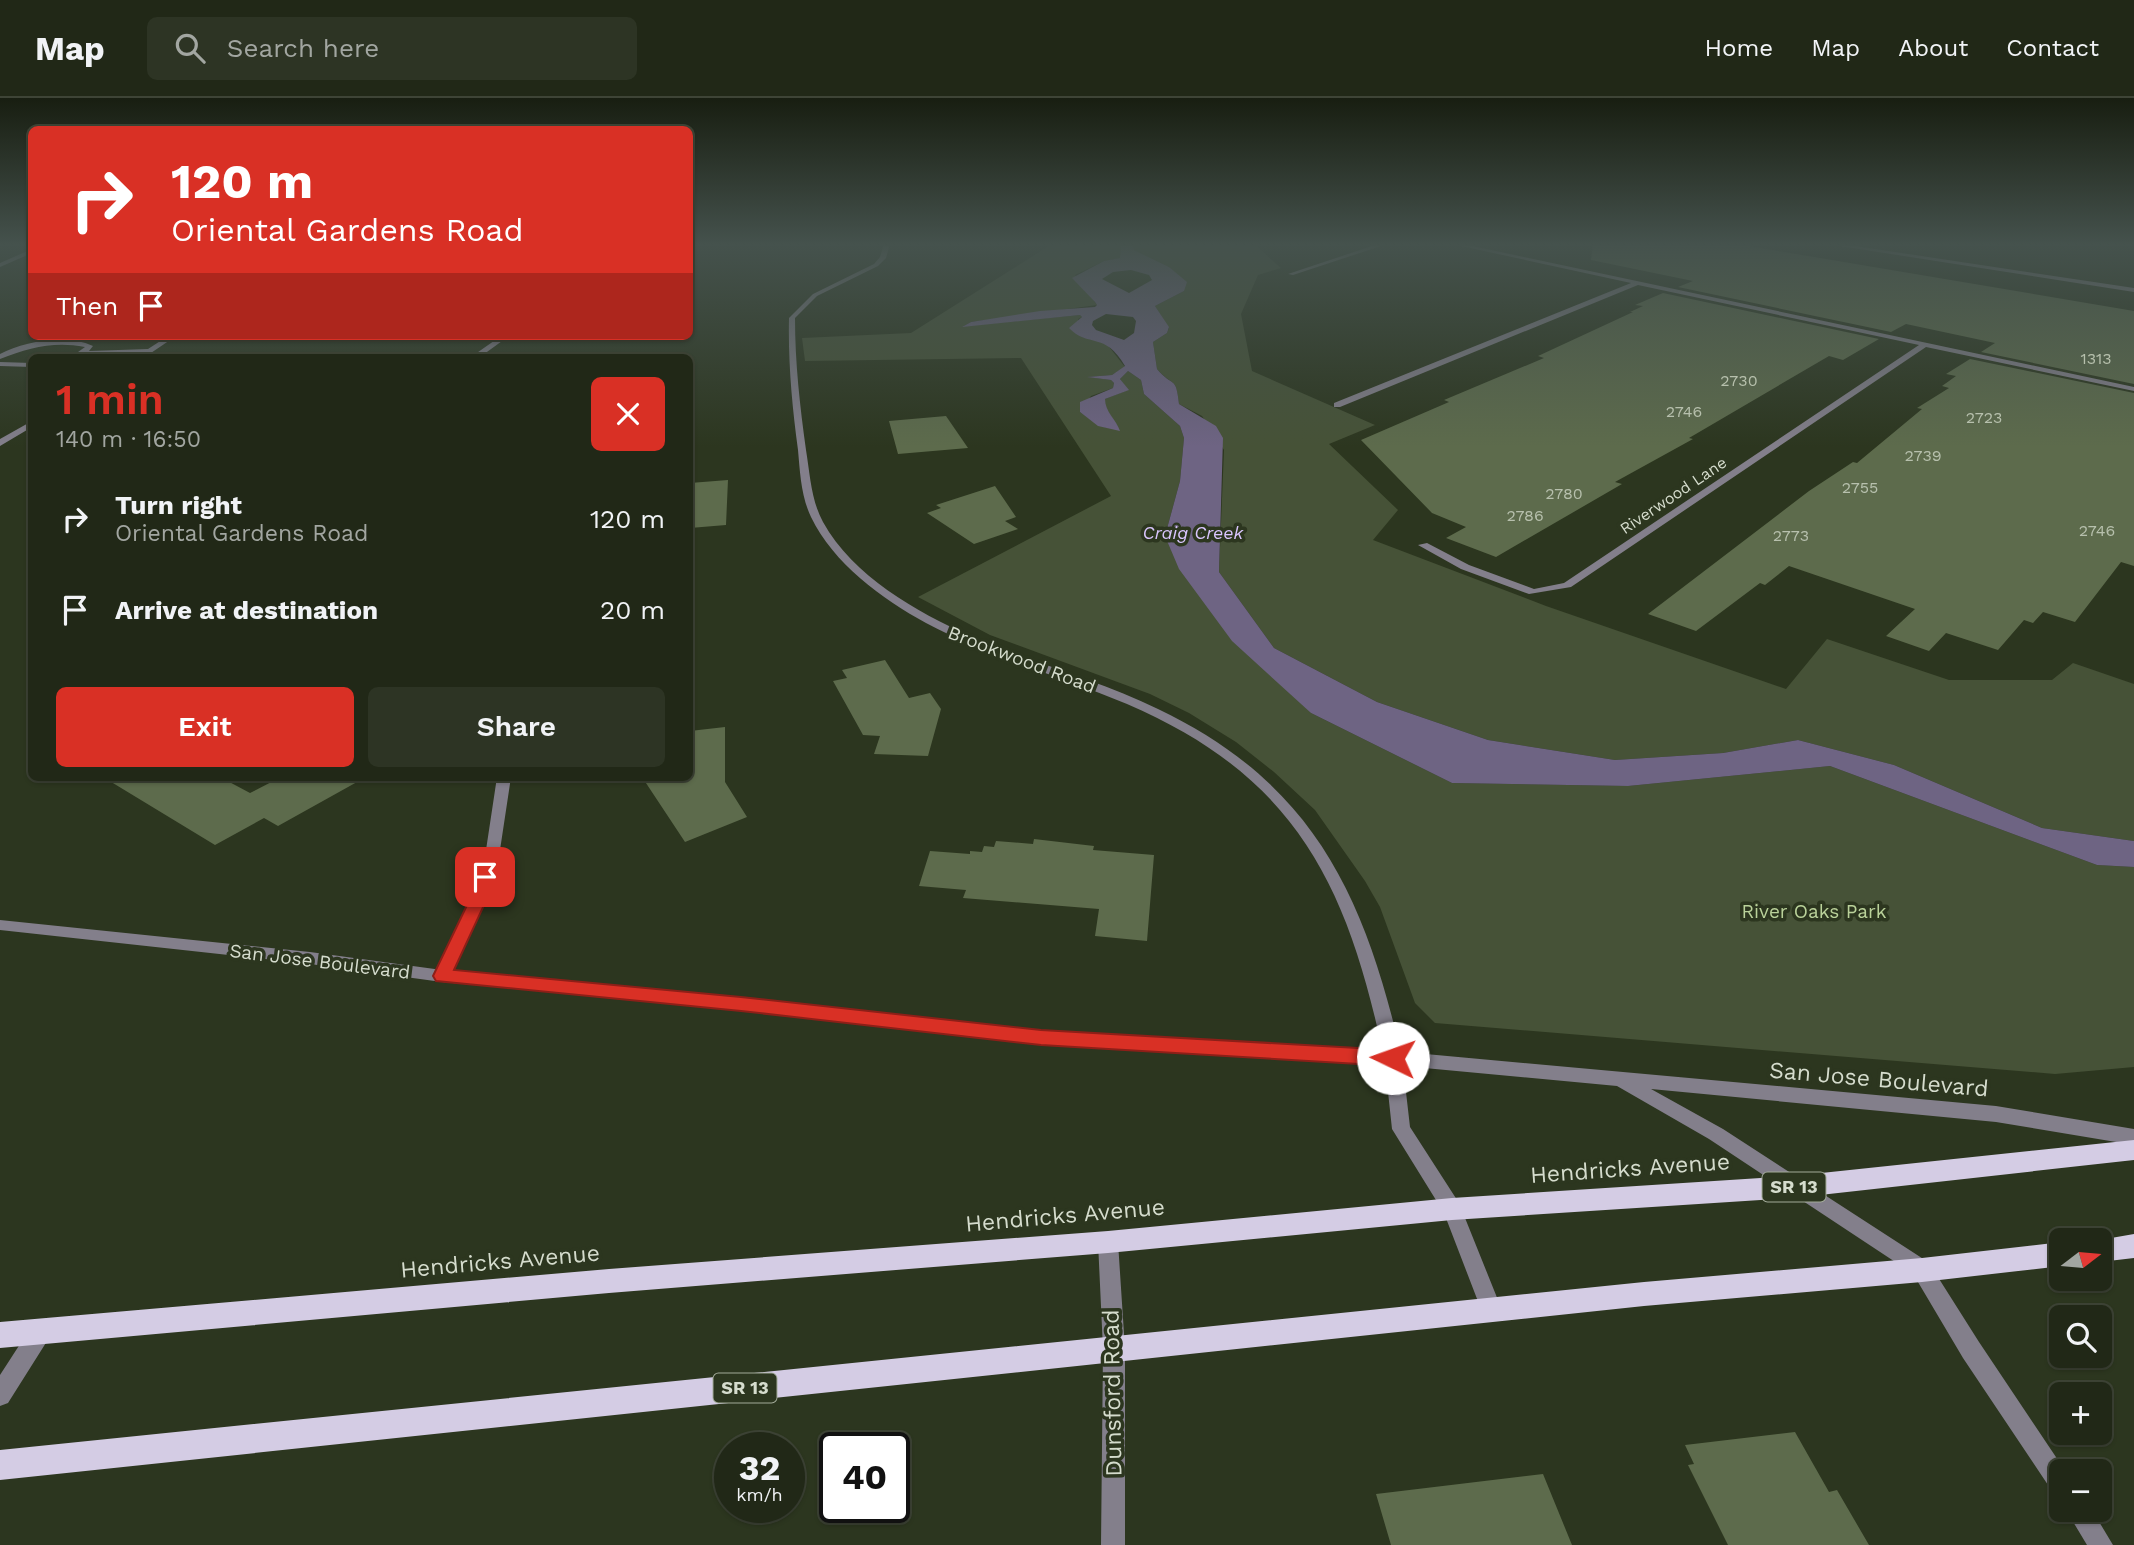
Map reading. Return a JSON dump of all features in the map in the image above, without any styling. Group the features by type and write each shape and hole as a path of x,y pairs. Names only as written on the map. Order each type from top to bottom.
{"main road":[{"name":"Hendricks Avenue","path":"0,1335 636,1279 1108,1242 1452,1209 1793,1187 2134,1150"},
{"path":"2112,1249 2134,1246"},
{"name":"SR 13","path":"0,1465 1644,1294 1922,1270 2049,1255"}],"street":[{"name":"Brookwood Road","path":"799,312 792,318 791,365 806,482 815,516 836,547 869,581 932,623 999,653 1134,702 1195,733 1274,795 1308,835 1336,881 1374,976 1393,1058"},
{"path":"1337,405 1568,312"},
{"path":"1772,312 2134,389"},
{"path":"145,354 167,340"},
{"path":"479,354 500,340"},
{"path":"0,357 16,349 53,343 89,346 84,353"},
{"name":"Riverwood Lane","path":"1423,545 1465,567 1533,592 1567,585 1925,344"},
{"path":"84,353 150,351"},
{"path":"0,365 28,365"},
{"path":"0,443 28,426"},
{"path":"442,976 477,903 493,850 503,781"},
{"name":"San Jose Boulevard","path":"0,925 310,958 442,976 754,1005 1041,1038 1393,1058 1996,1114 2134,1137"},
{"path":"1393,1058 1401,1129 1452,1209 1491,1310"},
{"name":"San Jose Boulevard","path":"1619,1080 1716,1135 1922,1270"},
{"name":"Dunsford Road","path":"1108,1242 1114,1349 1112,1545"},
{"path":"1922,1270 1971,1350 2049,1467"},
{"path":"0,1395 41,1331"},
{"path":"2086,1522 2101,1545"}],"green space":[{"name":"River Oaks Park","path":"945,312 1049,312 971,322 964,326 1080,315 1082,317 1078,319 1082,337 1106,343 1125,367 1112,375 1088,377 1111,380 1114,383 1113,388 1091,396 1080,412 1102,426 1118,427 1105,407 1105,399 1128,390 1120,379 1128,371 1141,380 1144,394 1180,426 1184,438 1180,481 1165,536 1311,713 1452,783 1628,786 1830,766 2097,865 2134,867 2134,1067 2055,1074 1435,1023 1415,1003 1380,907 1365,881 1315,810 1274,772 1236,742 1189,713 1150,694 990,635 918,597 1111,496 1021,358 805,361 802,338 911,333"},
{"path":"1159,312 1242,312 1252,371 1375,425 1329,444 1398,510 1373,540 1546,606 1786,689 1827,639 1949,680 2052,680 2073,663 2134,684 2134,841 2042,828 1894,765 1798,740 1723,753 1615,760 1488,740 1377,702 1274,648 1219,572 1224,450 1202,416 1179,404 1175,385 1157,369 1153,342 1167,333 1169,328"}],"water":[{"name":"Craig Creek","path":"1037,312 1159,312 1169,327 1167,333 1153,342 1157,369 1175,385 1179,404 1216,426 1223,438 1219,572 1274,648 1377,702 1488,740 1615,760 1723,753 1798,740 1894,765 2042,828 2134,841 2134,867 2097,865 1830,766 1628,786 1452,783 1311,713 1232,641 1179,569 1165,536 1180,481 1184,438 1180,426 1144,394 1141,380 1128,371 1120,379 1129,390 1105,399 1120,431 1098,426 1080,412 1080,402 1113,388 1114,383 1111,380 1087,377 1112,375 1125,366 1110,348 1076,334 1069,328 1082,317 1080,315 962,327 971,322","holes":["1106,314 1133,317 1136,321 1134,333 1124,340 1096,330 1092,325 1093,321"]}],"building":[{"path":"1630,312 1750,312 1879,339 1843,360 1829,356 1689,438 1693,439 1615,482 1622,484 1496,557 1446,538 1466,527 1432,513 1361,440 1449,402 1444,400 1544,358 1538,356 1633,312"},
{"path":"1794,312 2134,312 2134,384 1981,352 1995,343 1906,324 1891,332"},
{"path":"1970,359 2134,393 2134,566 2121,562 2075,622 2043,612 2033,623 2024,620 1998,650 1946,633 1929,651 1886,636 1915,609 1789,566 1765,585 1760,583 1696,631 1648,614 1809,491 1853,462 1857,463 1922,409 1917,408 1949,388 1942,386 1956,376 1946,374"},
{"path":"946,416 968,448 898,454 889,421"},
{"path":"728,480 726,525 693,528 693,483"},
{"path":"995,486 1016,517 1005,521 1018,529 974,544 927,513 941,508 936,505"},
{"path":"885,660 909,698 930,693 941,709 928,756 874,754 880,736 863,735 833,681 847,678 842,670"},
{"path":"725,727 725,782 747,817 685,842 645,781 693,781 693,731"},
{"path":"110,781 228,781 250,793 273,781 359,781 278,826 264,818 215,845"},
{"path":"1034,839 1094,846 1093,850 1154,855 1147,941 1095,936 1099,909 963,898 966,890 919,886 930,851 970,854 970,851 982,852 984,846 994,847 996,841 1033,844"},
{"path":"1795,1432 1829,1492 1837,1490 1869,1545 1728,1545 1688,1465 1694,1464 1685,1445"},
{"path":"1543,1474 1572,1545 1391,1545 1376,1494"}],"route":[{"path":"485,877 477,903 442,976 741,1004 1041,1038 1393,1058"}]}
